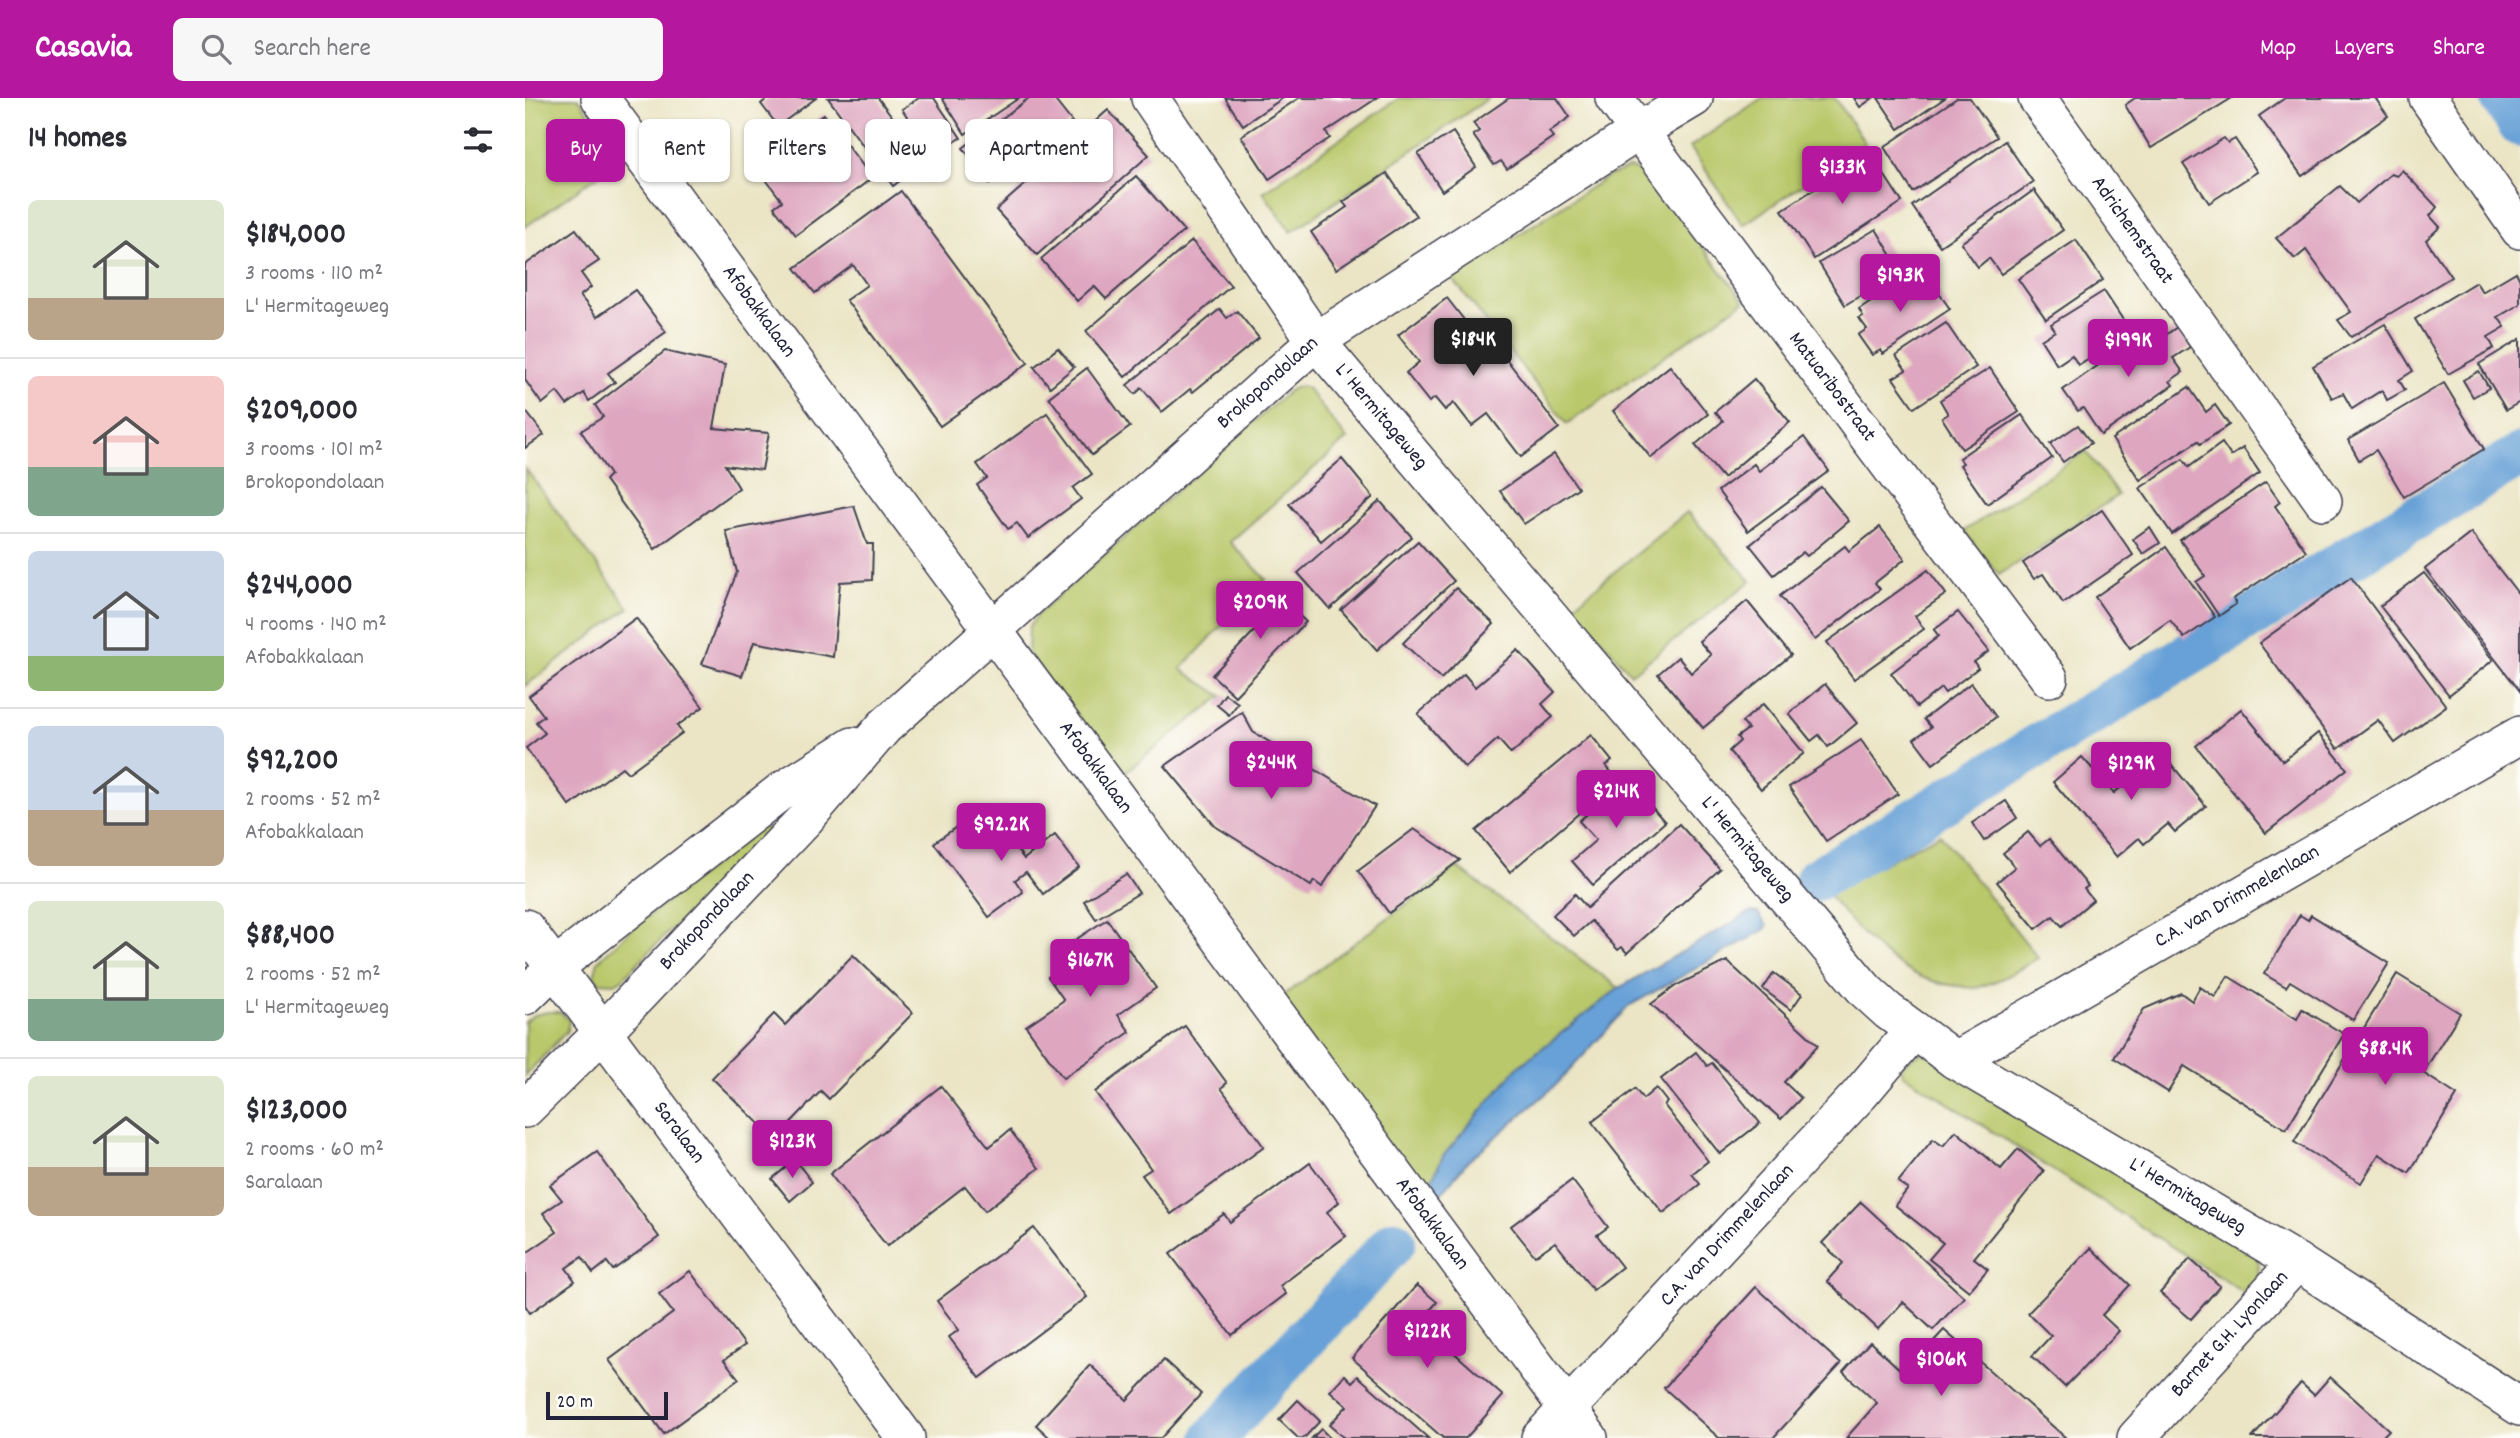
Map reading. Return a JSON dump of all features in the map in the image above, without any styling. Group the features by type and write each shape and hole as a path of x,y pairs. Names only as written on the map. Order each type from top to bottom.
{"street":[{"name":"Afobakkalaan","path":"600,98 1589,1438"},
{"name":"L' Hermitageweg","path":"1150,98 1316,341 1866,991 1888,1012 1955,1060 2297,1262 2520,1407"},
{"name":"Matuaribostraat","path":"1614,98 2049,678"},
{"name":"Brokopondolaan","path":"525,1109 603,1032 806,818 884,727 1316,341 1694,98"},
{"name":"Adrichemstraat","path":"2037,98 2323,501"},
{"path":"2428,98 2520,230"},
{"name":"Brokopondolaan","path":"525,996 555,967 780,792 884,727"},
{"name":"C.A. van Drimmelenlaan","path":"1955,1060 2520,735"},
{"name":"Saralaan","path":"525,928 906,1438"},
{"name":"C.A. van Drimmelenlaan","path":"1540,1438 1860,1094 1914,1030"},
{"name":"Barnet G.H. Lyonlaan","path":"2136,1438 2297,1262"}],"green space":[{"path":"525,98 578,98 593,119 546,119 546,182 589,182 525,227"},
{"path":"1399,98 1489,98 1291,232 1263,192"},
{"path":"1762,98 1835,98 1865,143 1743,225 1690,147"},
{"path":"1629,168 1649,177 1744,301 1567,424 1452,278 1607,177"},
{"path":"1300,386 1307,388 1347,439 1230,542 1266,579 1181,669 1222,696 1115,780 1028,653 1029,627 1037,615 1290,390"},
{"path":"2086,451 2118,495 1999,575 1964,531"},
{"path":"525,468 629,608 525,686"},
{"path":"1687,512 1751,581 1631,674 1573,606"},
{"path":"763,827 770,830 622,979 615,983 599,982 594,976 598,961 633,928"},
{"path":"1940,834 2038,958 2008,976 1983,985 1969,987 1938,983 1919,976 1884,954 1868,940 1827,893"},
{"path":"1457,867 1619,988 1518,1067 1430,1187 1420,1191 1280,998"},
{"path":"560,1012 569,1020 567,1031 525,1076 525,1022 534,1015"},
{"path":"1923,1052 2258,1258 2258,1278 2249,1296 1903,1074 1901,1067"}],"water":[{"path":"1751,912 1758,913 1767,926 1764,930 1629,1006 1557,1084 1466,1163 1441,1194 1435,1194 1430,1184 1443,1156 1518,1067 1619,988"}],"building":[{"path":"768,98 816,98 788,119 773,119 761,104"},
{"path":"828,98 878,98 894,119 865,119 865,148 851,129 851,119 844,119"},
{"path":"919,98 934,98 948,119 909,119 902,109"},
{"path":"942,98 1019,98 988,119 965,119 965,134"},
{"path":"1029,98 1053,98 1070,119 1001,119"},
{"path":"1225,98 1283,98 1243,125"},
{"path":"1299,98 1377,98 1326,132 1330,138 1269,179 1241,136"},
{"path":"1509,98 1557,98 1570,117 1549,132 1553,137 1507,169 1501,161 1494,165 1473,135 1479,131 1473,123"},
{"path":"1854,98 1873,98 1860,107"},
{"path":"1878,98 1945,98 1899,129"},
{"path":"1957,98 1970,98 1997,137 1913,192 1884,147"},
{"path":"2135,98 2232,98 2151,148 2125,105"},
{"path":"2285,98 2375,98 2388,116 2302,176 2259,116"},
{"path":"1108,110 1149,155 1037,255 996,210 1027,182 1113,182 1113,119 1098,119"},
{"path":"951,123 961,138 951,144"},
{"path":"1453,132 1476,167 1442,191 1418,154"},
{"path":"2224,138 2228,143 2235,139 2257,172 2209,203 2183,164"},
{"path":"2005,141 2033,182 1940,246 1912,206"},
{"path":"851,150 865,169 867,182 796,235 774,207 782,201 768,182 851,182"},
{"path":"1870,153 1902,202 1814,259 1782,210"},
{"path":"2402,170 2437,207 2430,216 2440,227 2426,240 2451,277 2351,337 2338,320 2351,312 2306,250 2295,259 2276,238 2340,186 2357,203 2391,174 2397,176"},
{"path":"1387,173 1416,216 1336,269 1311,232 1347,207 1343,202"},
{"path":"1136,176 1184,231 1106,299 1094,286 1077,301 1041,259"},
{"path":"2034,190 2063,230 2001,274 1989,258 1978,267 1961,243"},
{"path":"901,191 1028,363 940,426 846,300 867,285 853,265 815,293 795,268"},
{"path":"576,229 599,261 581,273 591,287 580,296 597,317 635,290 666,332 608,373 615,382 589,401 584,393 567,405 557,392 542,404 525,380 525,265"},
{"path":"1876,229 1901,271 1845,305 1819,263"},
{"path":"2076,240 2103,280 2046,319 2018,279"},
{"path":"1192,241 1231,286 1125,377 1086,331"},
{"path":"2516,272 2520,280 2520,304 2498,317 2505,327 2488,337 2494,348 2448,374 2415,319 2476,282 2482,292"},
{"path":"1925,273 1950,309 1883,354 1881,350 1872,355 1858,335 1867,329 1859,318 1863,316 1859,309 1895,285 1899,290"},
{"path":"2104,291 2131,332 2078,365 2072,355 2057,365 2041,340 2055,331 2051,324"},
{"path":"1447,298 1496,361 1504,356 1559,428 1521,457 1488,414 1472,426 1454,403 1445,410 1435,398 1429,402 1406,373 1419,362 1398,335"},
{"path":"1220,309 1227,318 1237,311 1259,338 1193,392 1190,389 1162,412 1142,388 1135,394 1127,385"},
{"path":"1946,323 1976,367 1914,408 1893,378 1906,370 1896,356"},
{"path":"2385,324 2413,371 2399,380 2405,390 2387,400 2382,390 2352,409 2343,393 2332,398 2313,366"},
{"path":"2177,327 2190,347 2173,358 2183,372 2170,381 2173,385 2101,435 2083,408 2078,411 2063,390 2149,330 2157,341"},
{"path":"2520,339 2520,402 2506,410 2479,364"},
{"path":"1058,348 1074,367 1050,387 1034,367"},
{"path":"665,351 725,365 714,428 769,433 762,470 725,465 739,488 655,549 605,480 610,475 581,431 603,417 595,405"},
{"path":"1670,366 1708,414 1651,458 1613,411"},
{"path":"1087,368 1130,427 1092,455 1049,397"},
{"path":"1990,368 2019,412 1962,449 1942,418 1948,414 1940,400"},
{"path":"2479,371 2489,388 2473,397 2463,380"},
{"path":"1754,379 1790,422 1723,478 1695,445 1723,421 1715,412"},
{"path":"2444,383 2484,449 2404,497 2376,450 2359,460 2348,440"},
{"path":"2189,387 2206,412 2215,405 2229,425 2200,444 2198,441 2140,480 2112,439"},
{"path":"525,410 544,435 525,448"},
{"path":"1047,413 1092,474 1073,488 1081,499 1028,538 1017,523 1008,529 977,485 987,478 977,464"},
{"path":"2022,415 2052,458 1987,504 1960,465 1963,463 1959,458"},
{"path":"2078,425 2091,443 2063,462 2050,444"},
{"path":"1804,437 1829,471 1748,531 1718,491 1754,464 1759,471"},
{"path":"2222,443 2231,456 2243,448 2260,473 2172,534 2140,488 2183,459 2189,467"},
{"path":"1554,454 1578,488 1524,524 1500,491"},
{"path":"1342,459 1373,497 1321,541 1289,504"},
{"path":"2266,482 2280,502 2275,506 2306,551 2233,599 2236,604 2219,616 2196,582 2205,576 2180,540"},
{"path":"1821,487 1849,521 1807,556 1803,552 1774,575 1750,545"},
{"path":"1380,501 1412,537 1330,609 1298,573"},
{"path":"854,506 867,544 873,544 872,580 840,582 833,657 754,642 742,676 702,664 737,572 726,531"},
{"path":"2102,510 2133,555 2063,603 2043,574 2034,579 2023,563"},
{"path":"1880,527 1905,559 1875,583 1880,589 1815,640 1780,596 1845,546 1849,551"},
{"path":"2150,527 2160,543 2143,554 2133,539"},
{"path":"2471,533 2520,596 2520,691 2425,569"},
{"path":"1418,541 1454,581 1377,650 1341,610"},
{"path":"2166,547 2215,617 2184,638 2170,620 2130,648 2095,597"},
{"path":"1928,570 1946,594 1915,616 1924,629 1854,679 1827,642"},
{"path":"2424,573 2493,660 2449,695 2380,606"},
{"path":"2351,577 2446,706 2395,743 2378,720 2338,749 2259,643"},
{"path":"1268,586 1306,622 1235,696 1212,675 1263,622 1247,608"},
{"path":"1456,588 1494,624 1441,679 1403,643"},
{"path":"1747,601 1791,655 1703,728 1658,674 1678,657 1691,673 1711,655 1699,641"},
{"path":"1958,612 1989,651 1974,662 1978,668 1945,693 1941,688 1917,707 1891,673 1939,636 1934,630"},
{"path":"636,618 703,707 677,726 682,733 628,773 622,767 570,806 526,748 545,733 536,722 544,716 529,696"},
{"path":"1518,650 1555,692 1542,704 1553,717 1511,754 1498,739 1465,768 1418,714 1464,674 1475,687"},
{"path":"1971,683 1996,717 1933,764 1914,739 1931,727 1924,719"},
{"path":"1825,684 1857,723 1828,747 1819,735 1811,741 1789,714"},
{"path":"1225,694 1238,703 1229,715 1217,705"},
{"path":"1763,704 1804,753 1761,789 1729,751 1740,741 1737,737 1748,729 1742,722"},
{"path":"2241,709 2283,761 2318,733 2347,769 2266,833 2196,746"},
{"path":"1242,712 1253,732 1375,806 1322,887 1314,881 1311,886 1215,826 1165,766"},
{"path":"1591,735 1612,761 1606,766 1618,780 1510,872 1476,831"},
{"path":"1861,740 1898,794 1826,841 1789,787"},
{"path":"2162,753 2206,806 2175,832 2168,824 2144,844 2139,838 2117,857 2053,782 2082,757 2114,793"},
{"path":"1627,779 1665,822 1593,885 1572,861 1596,840 1579,821"},
{"path":"2006,801 2017,818 1984,841 1972,823"},
{"path":"993,817 1024,859 1055,835 1079,867 1043,894 1026,872 1015,880 1023,892 989,917 934,843 969,818 977,829"},
{"path":"1679,824 1720,869 1627,953 1622,947 1618,950 1591,921 1574,936 1553,915 1575,894 1587,908"},
{"path":"1414,829 1460,860 1389,913 1358,871"},
{"path":"2028,832 2040,846 2049,839 2088,886 2084,889 2093,900 2062,926 2053,916 2036,929 1997,882 2015,867 2003,853"},
{"path":"1126,874 1139,893 1096,919 1084,901"},
{"path":"2300,915 2308,920 2311,915 2389,963 2353,1020 2290,981 2286,987 2264,974"},
{"path":"1107,919 1156,988 1118,1015 1130,1032 1063,1078 1026,1026 1064,1000 1048,977 1069,962 1060,950"},
{"path":"853,955 913,1013 829,1099 821,1091 775,1139 712,1078 774,1014 785,1025"},
{"path":"1727,961 1818,1045 1784,1082 1801,1098 1781,1119 1651,1004 1677,985"},
{"path":"1774,973 1802,994 1791,1010 1763,989"},
{"path":"2397,974 2460,1013 2423,1073 2457,1095 2409,1173 2379,1154 2361,1183 2294,1142"},
{"path":"2228,976 2297,1019 2302,1009 2344,1034 2286,1129 2184,1066 2168,1092 2114,1058 2144,1009 2181,993 2192,1001 2200,987 2215,997"},
{"path":"1185,1026 1227,1083 1221,1088 1264,1147 1171,1214 1142,1175 1151,1169 1095,1092"},
{"path":"1696,1052 1707,1066 1712,1063 1760,1123 1720,1154 1661,1079"},
{"path":"941,1086 989,1147 1010,1130 1039,1168 985,1211 965,1186 887,1246 830,1174"},
{"path":"1656,1088 1667,1102 1664,1105 1708,1161 1692,1174 1700,1184 1663,1213 1592,1122 1635,1089 1643,1099"},
{"path":"1956,1131 2001,1169 2018,1149 2044,1171 1974,1258 1988,1269 1969,1291 1929,1259 1943,1243 1895,1205 1908,1189 1898,1182 1933,1139 1943,1146"},
{"path":"597,1152 659,1237 613,1270 607,1262 593,1273 582,1257 566,1268 575,1281 530,1313 525,1305 525,1254 557,1232 543,1213 562,1200 550,1185"},
{"path":"795,1160 812,1182 790,1201 772,1179"},
{"path":"1310,1163 1339,1202 1327,1212 1346,1236 1280,1286 1286,1294 1232,1335 1170,1254 1224,1214 1230,1222"},
{"path":"1572,1180 1608,1227 1597,1235 1622,1267 1593,1290 1555,1242 1535,1256 1511,1226"},
{"path":"1861,1202 1964,1297 1933,1330 1903,1302 1878,1329 1827,1281 1843,1263 1822,1243"},
{"path":"1034,1228 1087,1297 980,1378 949,1337 959,1330 937,1301"},
{"path":"2091,1248 2130,1285 2102,1315 2119,1331 2065,1387 2032,1356 2051,1336 2028,1313"},
{"path":"2190,1259 2220,1286 2191,1319 2160,1293"},
{"path":"690,1271 745,1345 724,1360 739,1379 664,1434 609,1360 673,1313 659,1294"},
{"path":"1417,1285 1437,1302 1427,1314 1440,1325 1433,1334 1503,1396 1466,1438 1443,1438 1352,1358"},
{"path":"1756,1287 1841,1364 1773,1438 1719,1438 1664,1388"},
{"path":"1944,1330 2066,1438 1846,1438 1877,1403 1843,1372 1870,1342 1904,1373"},
{"path":"1164,1360 1201,1394 1161,1438 1050,1438 1036,1425 1090,1365 1127,1400"},
{"path":"1345,1375 1352,1382 1358,1376 1428,1438 1344,1438 1329,1425 1347,1406 1330,1391"},
{"path":"2330,1377 2389,1430 2381,1438 2252,1438 2301,1383 2314,1395"},
{"path":"1298,1400 1320,1421 1304,1438 1298,1438 1279,1420"},
{"path":"1321,1429 1330,1438 1312,1438"}],"waterway":[{"path":"2502,98 2520,125"},
{"path":"1817,879 2520,455"},
{"path":"1214,1438 1394,1242"}]}
